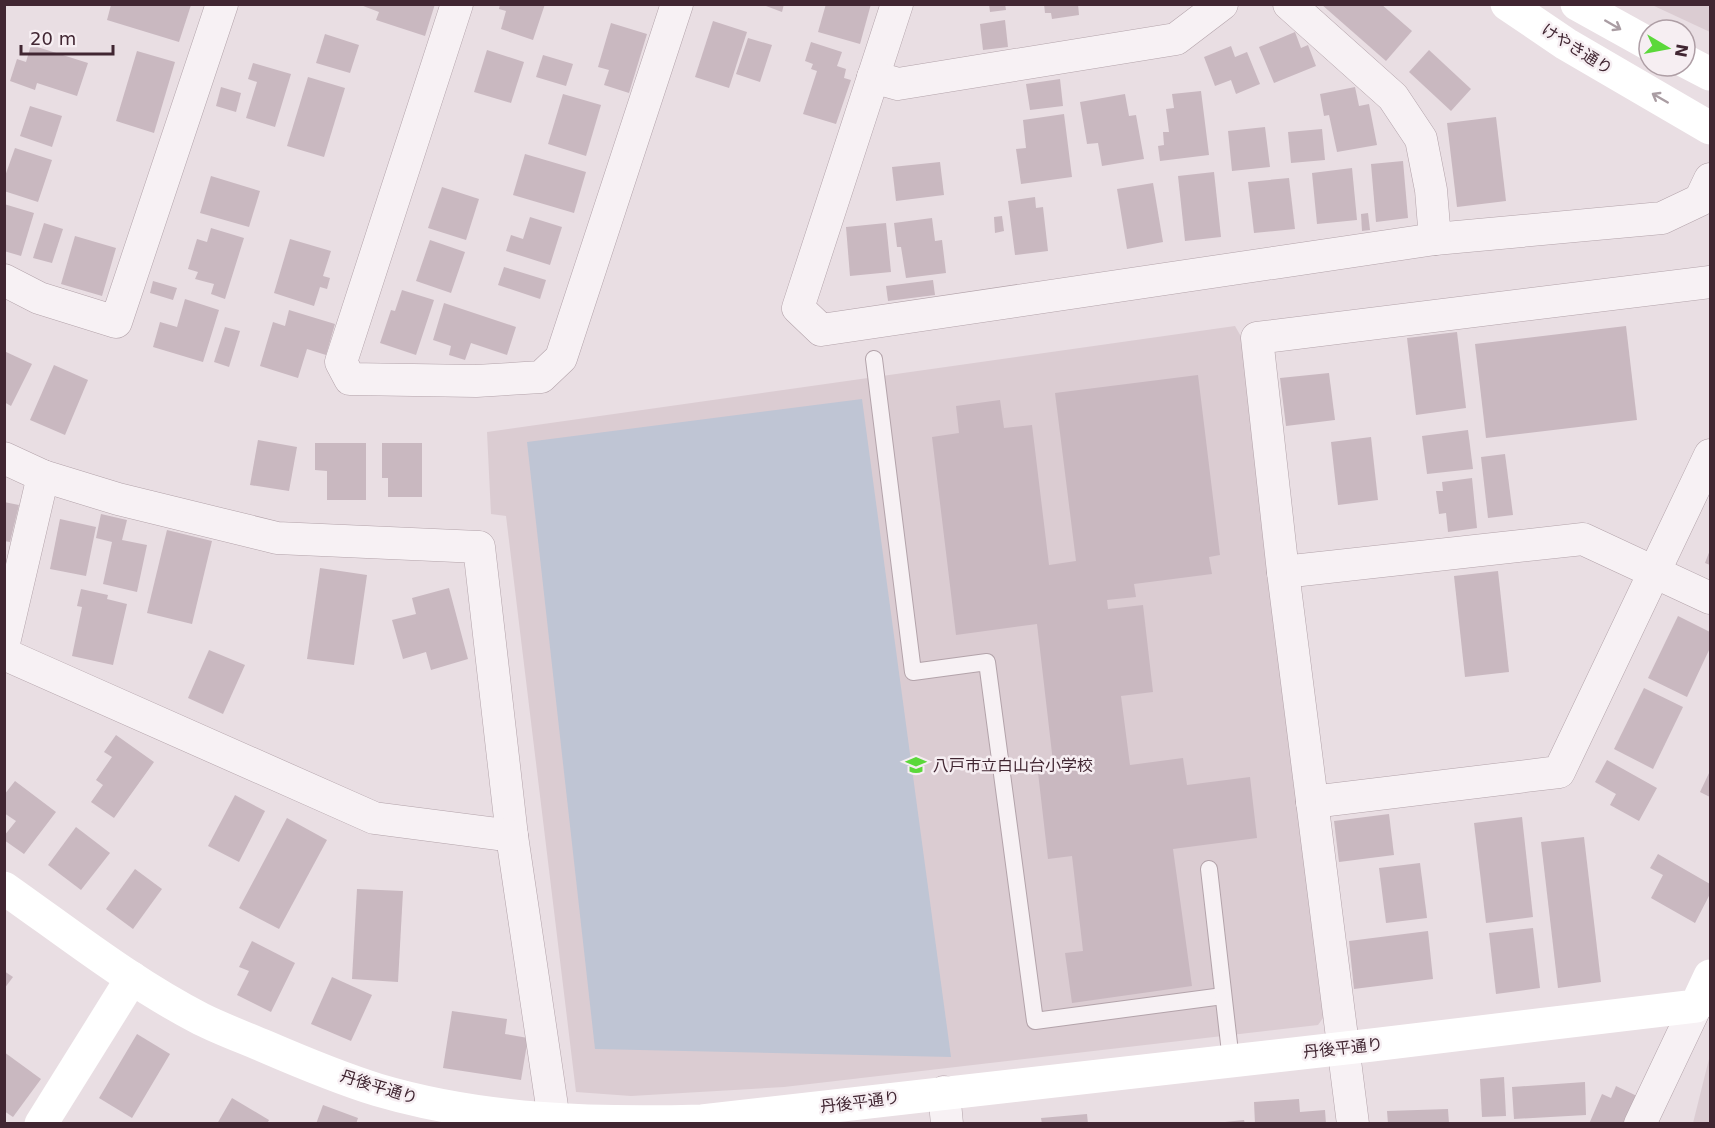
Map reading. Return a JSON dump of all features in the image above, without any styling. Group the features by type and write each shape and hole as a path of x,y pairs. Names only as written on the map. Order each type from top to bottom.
{"street":[{"path":"4,279 39,298 116,322 222,4"},
{"path":"458,4 341,362 350,379 476,381 541,377 561,358 677,4"},
{"path":"897,4 798,308 821,330 1435,239 1662,218 1700,200 1710,179"},
{"path":"873,77 898,84 1176,39 1222,4"},
{"path":"1288,4 1393,98 1421,139 1431,190 1435,239"},
{"name":"けやき通り","path":"1507,4 1566,44 1710,128"},
{"path":"1577,4 1637,37"},
{"path":"1353,1124 1283,572 1257,338 1710,282"},
{"path":"1312,802 1559,772 1710,455"},
{"path":"4,458 43,476 118,500 277,538 479,547 512,836 554,1120"},
{"path":"4,643 43,476"},
{"path":"1283,572 1582,539 1656,571 1710,598"},
{"path":"4,654 374,818 512,836"},
{"name":"丹後平通り","path":"4,888 132,978 202,1019 295,1059 378,1090 455,1107 554,1120 626,1123 702,1121 945,1108 1230,1061 1696,1006"},
{"path":"1640,1124 1710,976"},
{"path":"41,1124 132,978"}],"lane":[{"path":"874,359 913,672 987,662 1035,1021 1223,996"},
{"path":"1209,869 1230,1061"}],"shaded area":[{"path":"1652,5 1710,5 1710,32 1697,26 1697,18 1680,18"},
{"name":"八戸市立白山台小学校","path":"1235,326 1243,340 1326,1014 1318,1025 784,1087 631,1096 576,1092 506,516 491,514 487,432"},
{"path":"862,399 951,1057 595,1049 527,442"},
{"path":"1710,1055 1710,1123 1693,1123"}],"building":[{"path":"358,4 435,4 425,36 376,20 379,12"},
{"path":"500,4 545,4 533,40 501,29 506,11 499,9"},
{"path":"761,4 784,4 782,12"},
{"path":"826,4 871,4 860,44 818,32"},
{"path":"989,4 1005,4 1006,10 990,12"},
{"path":"1044,4 1078,4 1079,15 1052,19 1051,13 1045,13"},
{"path":"1321,4 1381,4 1412,31 1386,61"},
{"path":"111,5 191,5 179,42 107,20"},
{"path":"1005,20 1008,47 983,50 980,24"},
{"path":"713,21 747,32 729,88 695,77"},
{"path":"611,23 647,34 629,93 604,85 609,70 598,67"},
{"path":"1295,32 1301,48 1308,45 1316,66 1274,83 1259,47"},
{"path":"325,34 359,45 350,73 316,63"},
{"path":"748,38 772,45 760,82 736,74"},
{"path":"811,42 842,52 837,66 846,69 844,78 851,80 836,124 803,114 817,71 811,69 813,64 805,61"},
{"path":"31,45 88,63 77,96 37,83 35,90 10,81 17,59 26,62"},
{"path":"1231,46 1235,57 1247,52 1260,84 1236,94 1231,80 1215,86 1204,57"},
{"path":"487,50 524,62 511,103 474,92"},
{"path":"1429,50 1471,89 1451,111 1409,72"},
{"path":"137,51 175,62 154,133 116,121"},
{"path":"543,55 573,64 566,86 536,77"},
{"path":"253,63 291,74 275,127 246,118 257,82 248,79"},
{"path":"308,77 345,88 324,157 287,146"},
{"path":"1060,79 1063,106 1030,110 1026,84"},
{"path":"221,87 241,93 236,112 216,106"},
{"path":"1355,87 1359,106 1369,104 1377,145 1337,152 1329,115 1324,116 1320,94"},
{"path":"1201,91 1209,155 1160,161 1158,146 1164,145 1163,132 1169,132 1166,109 1174,108 1172,94"},
{"path":"563,94 601,105 586,156 548,144"},
{"path":"1125,94 1129,116 1136,115 1144,159 1102,166 1098,143 1087,144 1080,102"},
{"path":"30,106 62,116 52,147 20,136"},
{"path":"1064,114 1072,177 1021,184 1016,149 1026,148 1023,120"},
{"path":"1496,117 1506,201 1457,207 1447,123"},
{"path":"1265,127 1270,167 1232,171 1228,131"},
{"path":"1322,129 1325,160 1291,163 1288,132"},
{"path":"15,148 52,160 38,202 4,191 4,179"},
{"path":"525,154 586,172 574,213 513,195"},
{"path":"1403,161 1408,218 1376,222 1371,164"},
{"path":"940,162 944,195 896,201 892,167"},
{"path":"1352,168 1357,220 1317,224 1312,173"},
{"path":"1214,172 1221,237 1185,241 1178,176"},
{"path":"211,176 260,191 249,227 200,213"},
{"path":"1289,178 1295,229 1254,233 1248,182"},
{"path":"1153,183 1163,242 1127,249 1117,189"},
{"path":"442,187 479,199 466,240 428,228"},
{"path":"1035,197 1036,208 1043,207 1048,251 1015,255 1008,201"},
{"path":"4,204 34,213 21,256 4,251"},
{"path":"1368,213 1370,230 1362,231 1361,214"},
{"path":"1002,216 1004,231 995,233 994,217"},
{"path":"530,217 562,227 550,265 506,251 511,235 523,239"},
{"path":"932,218 935,241 942,240 946,273 906,278 901,247 897,247 894,223"},
{"path":"44,223 63,229 52,263 33,258"},
{"path":"886,223 891,272 850,276 846,227"},
{"path":"211,228 244,238 225,299 211,294 214,284 195,279 198,272 188,269 197,239 207,242"},
{"path":"75,236 116,248 102,296 61,284"},
{"path":"290,239 331,251 323,276 330,278 327,289 320,287 314,306 274,293"},
{"path":"430,240 465,252 451,293 416,281"},
{"path":"504,267 546,280 540,299 498,285"},
{"path":"933,280 935,295 888,301 886,286"},
{"path":"153,281 177,288 173,300 150,293"},
{"path":"402,290 434,300 416,355 380,343 391,310 395,311"},
{"path":"185,299 219,310 203,362 153,347 160,322 177,327"},
{"path":"444,303 516,327 507,355 471,343 465,360 449,355 451,346 433,340"},
{"path":"289,310 335,324 326,355 307,349 298,378 260,366 273,322 285,326"},
{"path":"1626,326 1637,420 1486,438 1475,344"},
{"path":"225,327 240,331 229,367 214,362"},
{"path":"1457,332 1466,408 1416,415 1407,338"},
{"path":"4,351 32,364 11,406 4,402"},
{"path":"54,365 88,380 65,435 30,420"},
{"path":"1329,373 1335,420 1286,426 1280,378"},
{"path":"1198,375 1220,555 1209,557 1212,574 1134,584 1136,597 1107,600 1108,609 1143,605 1153,692 1121,696 1130,765 1183,758 1187,785 1250,777 1257,838 1173,849 1192,986 1072,1003 1065,953 1083,951 1072,856 1048,859 1037,764 1053,762 1037,624 956,635 932,437 959,433 956,406 1000,400 1004,428 1032,425 1049,565 1076,561 1055,393"},
{"path":"1468,430 1473,469 1427,474 1422,436"},
{"path":"1371,437 1378,500 1338,505 1331,442"},
{"path":"258,440 297,447 289,491 250,485"},
{"path":"315,443 366,443 366,500 327,500 327,471 315,470"},
{"path":"382,443 422,443 422,497 388,497 388,478 382,478"},
{"path":"1505,454 1513,515 1488,518 1481,457"},
{"path":"1472,478 1477,528 1448,532 1446,513 1439,514 1436,491 1443,491 1442,482"},
{"path":"4,502 19,505 10,542 4,541"},
{"path":"101,514 127,520 122,540 147,545 137,592 103,584 112,542 96,538"},
{"path":"60,519 96,527 86,576 50,569"},
{"path":"167,530 212,541 192,624 147,613"},
{"path":"1710,550 1710,565 1705,563"},
{"path":"320,568 367,575 354,665 307,659"},
{"path":"1498,571 1509,672 1465,677 1454,576"},
{"path":"449,588 468,659 431,670 426,652 403,659 392,620 416,614 412,598"},
{"path":"81,589 108,595 107,599 127,604 113,665 72,656 82,607 77,606"},
{"path":"1678,616 1710,632 1710,648 1687,697 1648,678"},
{"path":"209,650 245,665 223,714 188,698"},
{"path":"1644,688 1683,707 1653,769 1614,749"},
{"path":"116,735 154,762 114,818 91,802 103,785 96,780 112,757 104,752"},
{"path":"1607,760 1657,788 1639,821 1610,805 1616,794 1595,782"},
{"path":"1710,771 1710,797 1700,792"},
{"path":"15,781 56,812 24,854 4,840 4,836 16,821 4,813 4,795"},
{"path":"235,795 265,811 239,862 208,846"},
{"path":"1389,814 1394,855 1339,862 1334,821"},
{"path":"1522,817 1533,917 1486,923 1474,823"},
{"path":"287,818 327,840 279,929 239,908"},
{"path":"76,827 110,853 81,890 48,865"},
{"path":"1584,837 1601,982 1558,988 1541,842"},
{"path":"1658,854 1710,884 1710,894 1695,923 1651,898 1663,875 1650,868"},
{"path":"1420,863 1427,918 1386,923 1379,868"},
{"path":"135,869 162,889 133,929 106,909"},
{"path":"357,889 403,891 398,982 352,979"},
{"path":"1533,928 1540,988 1496,994 1489,933"},
{"path":"1428,931 1433,979 1354,989 1349,941"},
{"path":"252,941 295,963 271,1012 237,995 249,971 239,967"},
{"path":"4,971 13,977 4,989"},
{"path":"332,977 372,995 351,1041 311,1024"},
{"path":"452,1011 507,1019 505,1034 528,1038 521,1080 443,1068"},
{"path":"137,1034 170,1054 132,1118 99,1098"},
{"path":"4,1052 41,1079 13,1117 4,1111"},
{"path":"1504,1077 1506,1116 1482,1117 1480,1079"},
{"path":"1585,1082 1586,1115 1514,1119 1512,1087"},
{"path":"1616,1086 1637,1096 1625,1124 1589,1124 1602,1094 1611,1098"},
{"path":"232,1098 269,1120 267,1124 217,1124"},
{"path":"1299,1099 1300,1112 1325,1110 1326,1124 1255,1124 1254,1102"},
{"path":"323,1105 358,1118 356,1124 316,1124"},
{"path":"1448,1109 1449,1124 1388,1124 1387,1111"},
{"path":"1087,1114 1088,1124 1042,1124 1041,1118"},
{"path":"1244,1120 1245,1124 1225,1124 1225,1122"}],"place":[{"name":"八戸市立白山台小学校","path":"916,765"}]}
